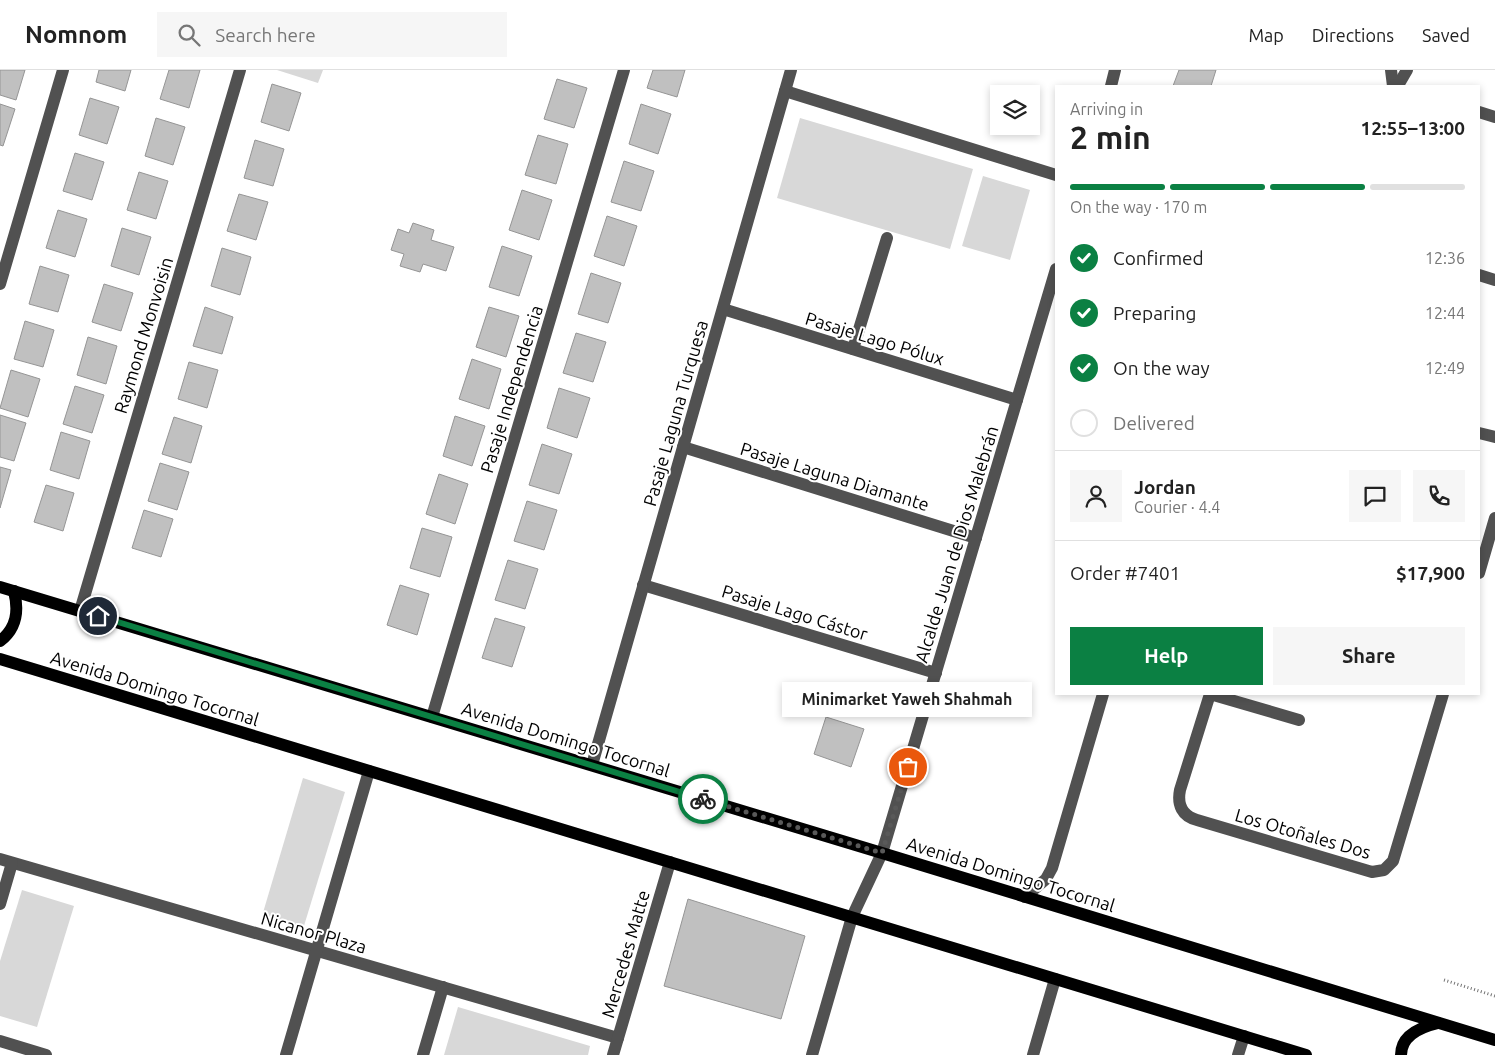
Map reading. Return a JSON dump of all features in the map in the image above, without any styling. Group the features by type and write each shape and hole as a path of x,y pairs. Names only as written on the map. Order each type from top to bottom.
{"main road":[{"name":"Avenida Domingo Tocornal","path":"0,587 1495,1040"},
{"path":"0,641 15,623 17,603 14,591"},
{"name":"Avenida Domingo Tocornal","path":"0,659 1306,1055"},
{"path":"1401,1055 1402,1044 1411,1034 1438,1023"}],"street":[{"path":"0,284 63,70"},
{"name":"Raymond Monvoisin","path":"80,611 240,70"},
{"name":"Pasaje Independencia","path":"432,717 624,70"},
{"name":"Pasaje Laguna Turquesa","path":"592,765 791,70"},
{"path":"1111,85 1116,70"},
{"path":"1391,70 1394,85"},
{"path":"1396,85 1400,82 1408,70"},
{"path":"785,91 1055,175"},
{"path":"1480,112 1495,117"},
{"path":"853,349 887,238"},
{"name":"Alcalde Juan de Dios Malebrán","path":"812,1055 852,917 882,853 1055,272"},
{"path":"1480,275 1495,280"},
{"name":"Pasaje Lago Pólux","path":"723,309 1017,400"},
{"path":"1480,433 1495,438"},
{"name":"Pasaje Laguna Diamante","path":"683,447 976,538"},
{"path":"1480,570 1495,518"},
{"name":"Pasaje Lago Cástor","path":"643,585 936,673"},
{"path":"1025,897 1046,879 1052,868 1103,695"},
{"name":"Los Otoñales Dos","path":"1210,695 1180,790 1178,802 1185,814 1197,820 1372,872 1384,870 1392,861 1443,695"},
{"name":"Los Otoñales Dos","path":"1213,695 1300,720"},
{"path":"286,1055 369,771"},
{"path":"0,904 6,861"},
{"name":"Nicanor Plaza","path":"6,861 618,1038"},
{"name":"Mercedes Matte","path":"614,1055 670,862"},
{"path":"1032,1055 1055,979"},
{"path":"423,1055 442,988"},
{"path":"1238,1055 1244,1036"},
{"path":"0,1041 46,1055"}],"path":[{"path":"1444,980 1495,996"}],"shaded area":[{"path":"277,70 323,70 318,83"},
{"path":"800,118 973,169 950,249 777,198"},
{"path":"983,176 1030,190 1010,260 962,246"},
{"path":"303,778 345,792 303,929 262,916"},
{"path":"22,890 74,906 37,1027 0,1016 0,961"},
{"path":"458,1007 590,1046 588,1055 444,1055"}],"building":[{"path":"0,70 25,70 16,100 0,95"},
{"path":"99,70 131,70 125,91 96,82"},
{"path":"169,70 200,70 189,108 160,99"},
{"path":"653,70 685,70 677,97 647,88"},
{"path":"1179,70 1216,70 1211,85 1173,85"},
{"path":"557,79 587,88 574,128 544,119"},
{"path":"272,84 301,93 289,131 261,122"},
{"path":"90,98 119,107 107,144 79,135"},
{"path":"0,104 15,109 3,146 0,145"},
{"path":"641,104 671,114 658,154 629,144"},
{"path":"156,118 185,127 173,165 145,156"},
{"path":"538,135 568,144 556,184 525,175"},
{"path":"255,140 284,149 273,186 244,178"},
{"path":"75,153 104,162 92,200 63,191"},
{"path":"624,161 654,171 641,211 611,202"},
{"path":"139,172 168,181 156,219 127,210"},
{"path":"522,190 552,200 539,240 509,230"},
{"path":"239,194 268,202 256,240 227,231"},
{"path":"58,210 87,219 75,257 46,248"},
{"path":"607,216 637,226 624,266 594,256"},
{"path":"413,223 434,230 431,240 454,247 446,271 423,264 420,272 400,266 404,254 391,250 398,229 409,233"},
{"path":"122,228 151,237 139,275 111,266"},
{"path":"502,246 532,256 519,296 489,287"},
{"path":"222,248 251,257 240,295 211,286"},
{"path":"40,266 69,275 58,312 29,304"},
{"path":"591,273 621,283 608,323 578,314"},
{"path":"104,284 133,293 121,331 92,322"},
{"path":"205,307 233,317 222,354 193,346"},
{"path":"489,307 519,316 506,357 476,347"},
{"path":"25,321 54,330 43,367 14,359"},
{"path":"576,333 606,342 593,382 563,373"},
{"path":"88,337 117,346 106,384 77,375"},
{"path":"472,359 501,369 489,409 459,399"},
{"path":"189,362 218,370 207,408 178,399"},
{"path":"11,370 40,379 28,417 0,408"},
{"path":"75,386 104,395 92,433 63,424"},
{"path":"559,388 590,398 577,438 547,428"},
{"path":"0,415 26,423 14,461 0,457"},
{"path":"455,416 485,426 472,466 443,456"},
{"path":"174,417 202,426 191,463 162,454"},
{"path":"61,432 90,441 79,479 50,470"},
{"path":"542,444 572,454 559,494 529,485"},
{"path":"160,463 189,472 177,510 148,501"},
{"path":"0,467 11,470 0,508"},
{"path":"439,474 468,484 455,524 426,514"},
{"path":"46,485 74,493 63,531 34,522"},
{"path":"527,501 557,510 544,550 514,541"},
{"path":"144,510 173,519 161,557 132,548"},
{"path":"422,528 452,537 440,577 410,568"},
{"path":"508,560 538,569 525,609 495,600"},
{"path":"400,585 429,594 417,635 387,625"},
{"path":"495,618 525,627 512,667 482,658"},
{"path":"826,717 864,729 851,767 814,754"},
{"path":"688,899 805,936 781,1019 664,986"}],"way so far":[{"path":"703,799 882,853 908,767"}],"place":[{"name":"Minimarket Yaweh Shahmah","path":"908,767"}],"route":[{"path":"98,616 703,799"}]}
